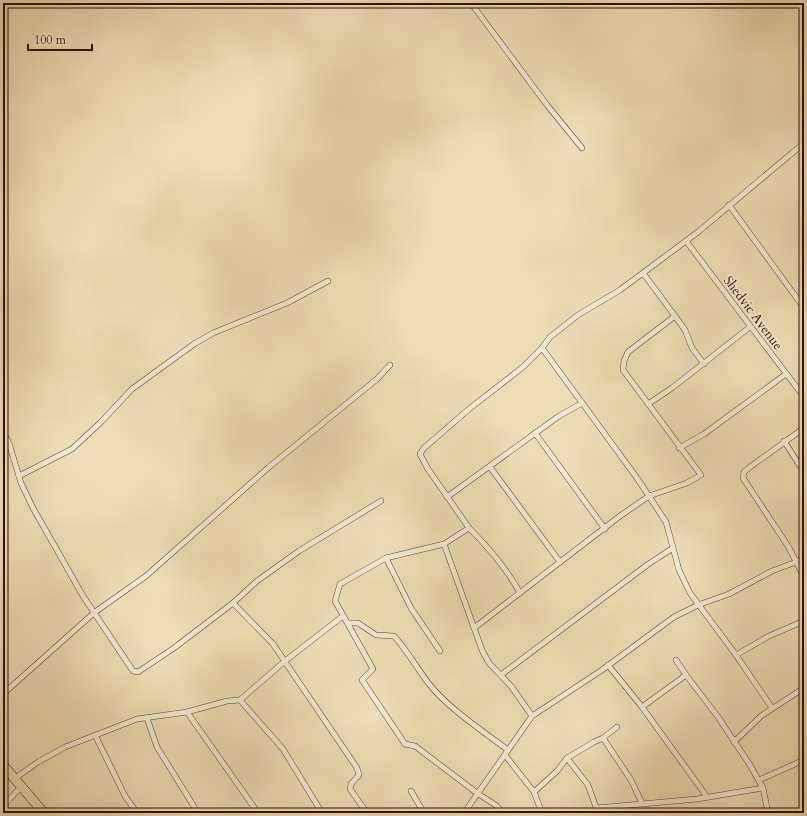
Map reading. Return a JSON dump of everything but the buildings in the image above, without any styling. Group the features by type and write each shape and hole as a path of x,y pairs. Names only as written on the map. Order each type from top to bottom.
{"highway":[{"path":"3,765 14,780 44,813"},
{"path":"3,773 37,813"}],"street":[{"path":"471,3 547,105 582,148"},
{"path":"520,593 513,579 481,540 469,528 447,497 420,454 447,427 523,367 542,348 550,337 578,315 620,290 686,241 804,143"},
{"path":"729,205 804,308"},
{"name":"Shedvic Avenue","path":"686,241 804,397"},
{"path":"643,273 685,330 692,348 704,364"},
{"path":"19,476 72,448 101,422 132,389 194,344 213,333 287,303 328,281"},
{"path":"474,628 649,496 687,483 701,475 679,448 623,370 624,361 628,352 675,316"},
{"path":"648,404 704,364 750,327"},
{"path":"542,348 649,496 666,522 679,570 698,605 736,655 772,708"},
{"path":"3,694 95,612 146,576 269,467 377,379 390,365"},
{"path":"679,448 704,434 786,374"},
{"path":"447,497 558,416 582,403"},
{"path":"804,428 784,440 750,466 744,472 743,478 788,546 804,577"},
{"path":"3,431 9,443 19,476 33,508 64,564 83,596 134,671 138,672 174,648 233,603 257,581 299,551 382,501"},
{"path":"535,433 605,529"},
{"path":"784,440 804,472"},
{"path":"490,467 560,562"},
{"path":"469,528 444,544 386,558 340,584 335,601 373,669 362,680 405,744 415,746 477,793 497,806 502,813"},
{"path":"444,544 474,628 489,663 511,686 532,716"},
{"path":"501,675 647,565 673,548"},
{"path":"386,558 411,608 440,651"},
{"path":"464,813 532,716 608,665 674,617 698,605 729,594 772,571 804,560"},
{"path":"233,603 273,644 357,768 359,775 351,784 350,788 366,813"},
{"path":"14,780 38,762 65,747 137,719 187,712 228,701 240,700 285,660 343,616"},
{"path":"736,655 769,636 804,620"},
{"path":"348,623 358,623 376,635 394,636 406,649 431,686 462,715 508,750"},
{"path":"676,660 718,717 759,780 763,788 768,813"},
{"path":"608,665 642,707 707,797"},
{"path":"642,707 686,675"},
{"path":"734,742 745,730 772,708 804,688"},
{"path":"240,700 283,749 322,813"},
{"path":"187,712 258,813"},
{"path":"147,718 157,747 198,813"},
{"path":"534,792 557,771 567,758 603,738 617,727"},
{"path":"94,735 124,796 137,813"},
{"path":"603,738 631,780 642,803"},
{"path":"505,755 534,792 542,813"},
{"path":"567,758 588,785 598,810 642,803 707,797 763,788"},
{"path":"759,780 804,760"},
{"path":"3,806 18,790"},
{"path":"411,791 424,813"}]}
